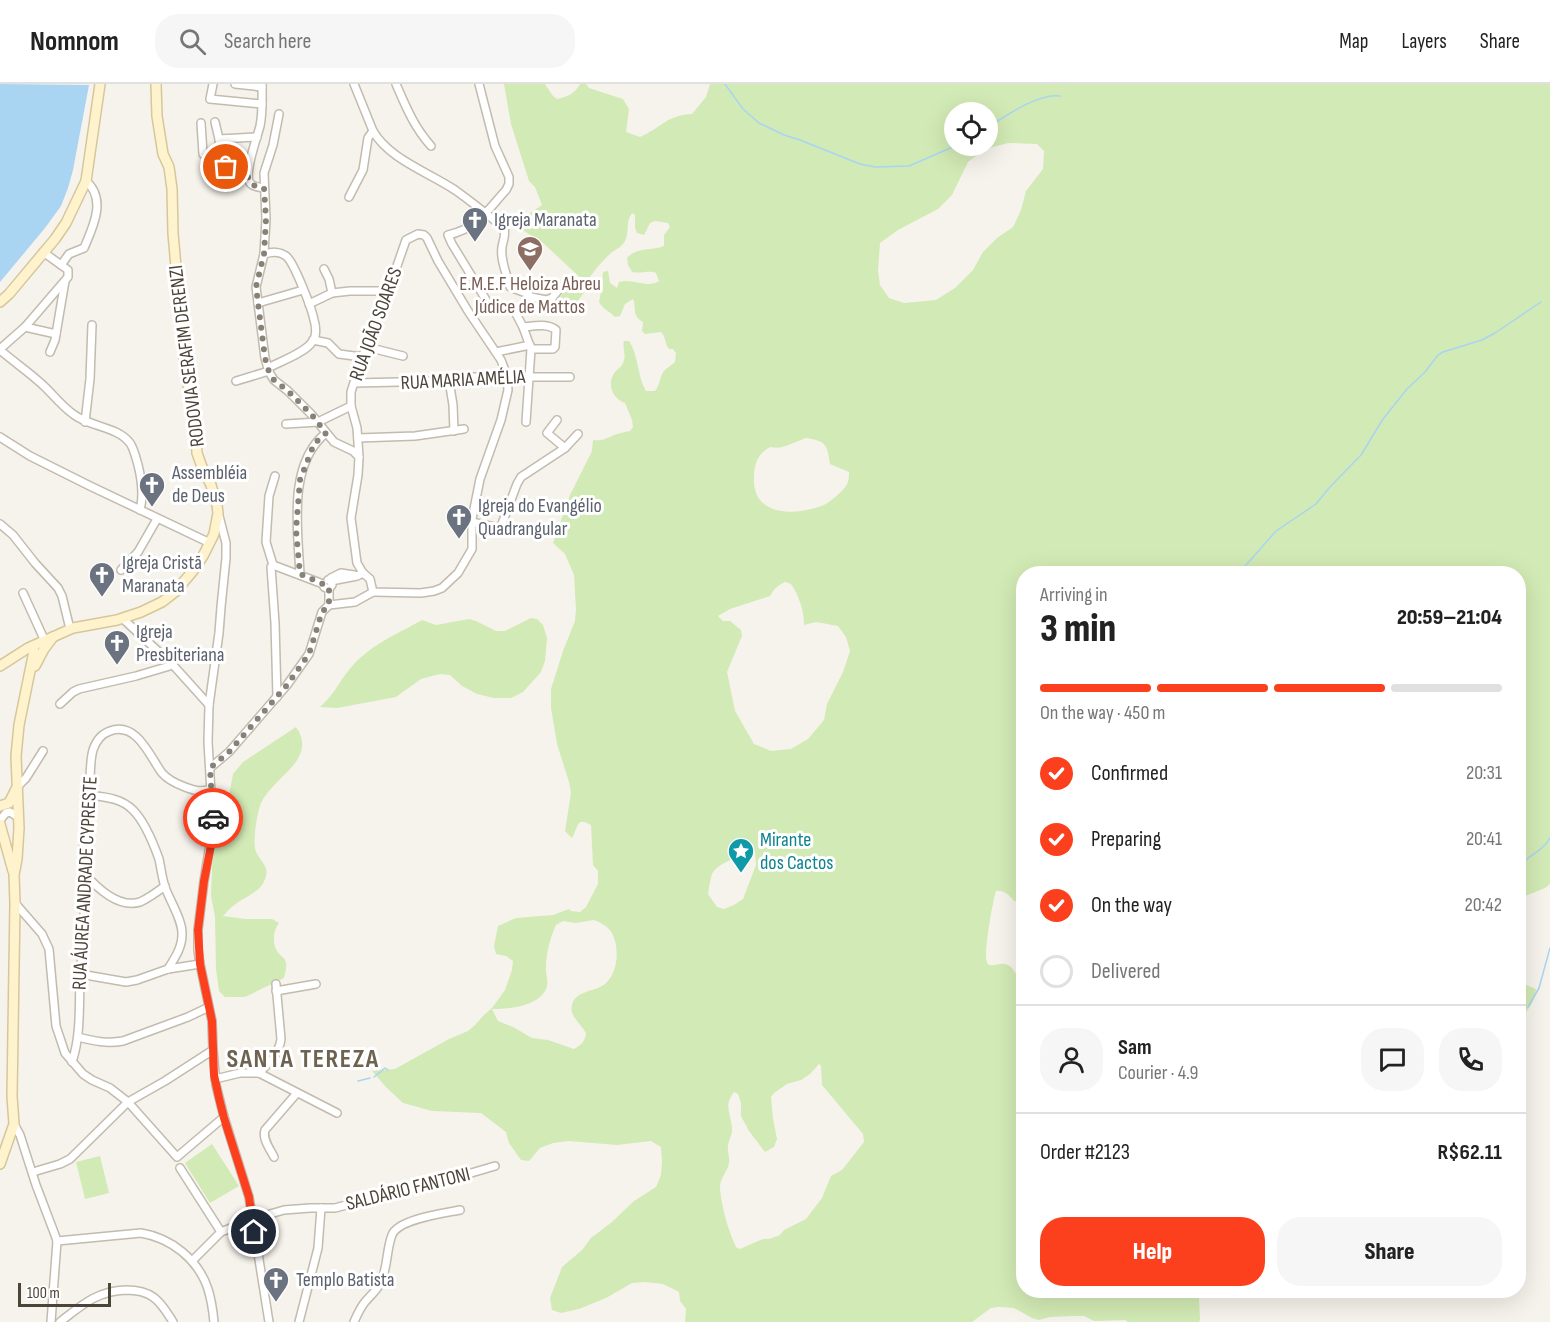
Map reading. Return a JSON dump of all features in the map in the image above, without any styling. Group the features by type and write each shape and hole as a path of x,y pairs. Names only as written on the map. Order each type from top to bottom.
{"main road":[{"path":"0,302 66,223 86,181 100,84"},
{"name":"RODOVIA SERAFIM DERENZI","path":"0,666 18,653 70,629 122,618 162,602 175,592 203,556 214,534 218,513 215,497 197,453 195,420 185,370 173,232 172,189 157,116 156,84"},
{"path":"31,673 49,638"},
{"path":"0,1164 14,1124 12,1096 14,875 18,833 16,756 19,725 31,673 33,646"},
{"path":"0,806 9,803 17,787"},
{"path":"0,824 14,875"}],"street":[{"path":"213,84 210,99 262,104"},
{"path":"235,84 262,86 262,114 248,177 252,185 264,188"},
{"path":"354,84 377,138 392,154 455,190 504,228 505,239 502,248 510,287 531,297 546,300 552,298 561,287"},
{"path":"396,84 419,133 431,146"},
{"path":"479,84 495,146 510,179 506,190 476,224 462,232 448,235 491,308 496,310 513,308 523,327 531,347 526,422"},
{"path":"279,114 273,145 264,173 266,219 264,254 256,287 265,358 274,380 288,391 334,442 353,451 359,457"},
{"path":"215,122 221,156 232,178 248,177"},
{"path":"201,123 203,154 221,156"},
{"path":"349,197 363,170 368,138 373,130"},
{"path":"219,139 257,137"},
{"path":"61,264 69,254 84,248 96,220 98,206 96,197 92,186 86,181"},
{"name":"RUA JOÃO SOARES","path":"373,592 370,579 360,574 351,518 359,457 351,392 406,240 418,234 427,238 450,281 496,352"},
{"path":"236,381 268,369 301,351 312,344 315,336 315,322 293,264 285,255 274,251 264,254"},
{"path":"43,252 69,271 68,277 25,327 0,349 74,416 125,438 131,445 139,469 143,490 140,510"},
{"path":"324,269 332,293"},
{"path":"50,352 56,337 65,281"},
{"path":"258,303 303,290"},
{"path":"309,304 332,293 388,291"},
{"path":"85,422 90,388 92,325"},
{"path":"25,327 56,337"},
{"path":"210,768 229,752 287,685 309,654 322,612 329,605 355,602 373,592 434,591 442,588 458,573 472,549 472,522 480,478 501,420 508,390 501,360 496,352 531,347 553,349 555,347 555,330 552,327 523,327"},
{"path":"313,340 328,343 339,354 362,357"},
{"path":"367,347 403,356"},
{"name":"RUA MARIA AMÉLIA","path":"355,384 420,382 465,377 507,379 530,376 570,377"},
{"path":"449,380 454,431"},
{"path":"286,424 318,422 351,406"},
{"path":"557,420 547,433 565,448"},
{"path":"358,438 415,436 464,429"},
{"path":"300,574 296,530 300,480 314,444 326,433"},
{"path":"500,529 521,477 565,448 578,434"},
{"path":"0,437 30,456 210,543"},
{"path":"274,476 269,496 266,543 273,565 271,567 277,697"},
{"path":"218,513 226,543 226,558 209,705 208,742 213,835 198,930 200,964 212,1021 215,1079 224,1118 249,1197 269,1322"},
{"path":"121,570 138,552 157,519"},
{"path":"472,522 500,529 542,532"},
{"path":"0,524 13,535 58,588 70,629"},
{"path":"273,565 329,582 360,574"},
{"path":"329,582 329,605"},
{"path":"23,593 49,638"},
{"path":"122,618 173,665 209,705"},
{"path":"60,704 80,688 173,665"},
{"name":"RUA ÁUREA ANDRADE CYPRESTE","path":"72,1062 78,1037 84,933 83,852 92,758 97,741 111,730 124,730 136,736 169,779 195,791 211,789"},
{"path":"17,787 26,778 43,751"},
{"path":"89,795 117,799 133,810 151,839 182,933 181,944 168,969"},
{"path":"0,819 10,812 18,817"},
{"path":"2,835 18,833"},
{"path":"83,872 109,897 127,902 138,903 165,886"},
{"path":"15,903 42,934 49,949 56,1026 65,1053 83,1074 110,1088 128,1102 177,1157 224,1118"},
{"path":"80,974 126,982 168,969 200,964"},
{"path":"259,1074 280,1047 276,988 316,984"},
{"path":"78,1037 114,1043 123,1041 209,1007"},
{"path":"33,1172 70,1159 128,1102 213,1050"},
{"path":"215,1079 240,1073 259,1074 337,1113"},
{"path":"274,1157 264,1135 265,1130 297,1093"},
{"path":"14,1124 20,1135 57,1241 51,1322"},
{"name":"SALDÁRIO FANTONI","path":"221,1232 284,1210 342,1206 495,1166"},
{"path":"180,1168 221,1232 192,1261"},
{"path":"299,1322 318,1248 321,1208"},
{"path":"354,1322 359,1310 380,1285 396,1228 428,1216 460,1210"},
{"path":"57,1241 141,1233 176,1246 192,1261 201,1274 208,1289 214,1322"},
{"path":"60,1322 94,1297 115,1290 133,1290 155,1298 173,1322"}],"green space":[{"path":"504,84 545,84 557,99 571,94 580,84 586,84 589,88 623,99 629,109 626,132 640,137 670,119 692,114 706,97 710,84 1550,84 1550,884 1526,896 1526,566 1016,566 1016,901 1006,893 996,891 986,957 989,965 1007,965 1016,974 1016,1298 1199,1298 1199,1322 1094,1321 1084,1316 1050,1317 1039,1320 1014,1308 999,1307 991,1308 972,1322 685,1322 686,1309 680,1301 679,1292 663,1284 645,1282 632,1283 606,1298 579,1309 561,1313 552,1310 550,1298 562,1267 634,1201 656,1187 661,1175 661,1147 651,1141 617,1145 569,1141 553,1143 540,1148 529,1161 521,1160 509,1143 506,1132 481,1113 432,1111 403,1103 372,1071 395,1069 468,1031 492,1008 505,990 513,961 506,956 496,954 494,946 498,926 516,918 553,915 569,909 580,912 586,907 598,884 598,871 593,865 591,825 580,822 572,838 565,831 571,793 557,744 551,708 551,689 575,621 576,610 574,575 565,554 553,543 570,495 592,451 593,440 630,431 633,427 625,403 615,396 611,388 611,379 623,362 624,341 629,341 632,347 646,391 655,391 663,372 675,362 676,353 673,349 669,349 661,332 645,334 642,331 643,322 636,314 633,299 625,304 620,316 615,317 599,302 603,272 608,271 610,283 617,288 619,282 624,281 650,284 659,281 656,273 632,272 627,258 635,252 664,246 664,235 670,227 668,223 655,221 650,223 644,235 637,233 635,215 632,213 624,243 604,260 586,283 542,242 506,220 520,220 542,205 535,187 529,181 511,124","holes":["944,102 998,102 998,146 1008,143 1037,144 1044,151 1043,169 1026,191 1013,227 983,252 973,270 955,288 936,300 904,303 889,298 880,285 878,271 880,243 898,230 938,209 952,195 968,162 976,156 944,156","806,438 818,441 827,448 830,464 849,472 848,481 842,491 824,505 799,511 777,510 760,500 755,491 754,478 756,463 762,453 770,447 784,447","785,582 791,584 799,598 804,625 816,622 838,626 846,637 850,651 843,672 827,704 824,720 808,739 791,749 771,751 754,744 735,711 727,672 742,636 741,630 730,621 723,621 718,616 730,609 770,596 780,584","755,852 756,865 743,899 724,909 717,907 708,894 715,870 725,863","594,920 610,930 615,942 617,957 614,972 606,983 577,996 574,1000 572,1013 586,1033 582,1043 574,1049 548,1040 532,1038 498,1021 492,1009 528,1004 535,1001 545,991 547,986 546,960 556,925 563,921 576,923","819,1064 822,1085 863,1134 864,1142 842,1170 831,1176 822,1198 806,1219 784,1230 780,1235 763,1239 740,1249 736,1247 728,1226 720,1189 729,1163 728,1145 732,1126 728,1107 731,1097 734,1092 738,1094 741,1116 765,1152 774,1147 777,1139 771,1097 787,1084 801,1080 810,1074"]},
{"path":"575,277 588,287 572,309 559,299"},
{"path":"531,618 537,619 543,625 547,638 545,661 541,672 523,692 511,698 494,698 477,694 462,686 450,675 440,674 421,679 396,697 337,708 320,707 349,670 365,654 422,620 436,625 469,619 496,631 505,631"},
{"path":"296,727 302,738 302,749 298,759 267,794 258,814 255,848 267,872 264,882 223,916 272,919 279,923 274,933 274,941 275,948 285,961 284,978 245,997 225,997 219,991 216,969 215,917 211,896 213,843 228,801 233,774 243,762"},
{"path":"1526,985 1536,989 1526,1012"},
{"path":"212,1144 239,1186 210,1203 185,1163"},
{"path":"100,1156 109,1193 85,1199 76,1162"}],"water":[{"path":"0,84 89,85 73,170 61,206 0,282"}],"waterway":[{"path":"725,84 743,109 759,123 860,164 875,167 909,166 944,151"},
{"path":"998,121 1032,102 1051,96 1060,96"},
{"path":"1245,566 1276,531 1316,504 1361,455 1383,419 1438,355 1482,340 1541,302"},
{"path":"1526,860 1550,838"},
{"path":"1528,1007 1539,988 1550,948"},
{"path":"374,1077 385,1068 388,1070"},
{"path":"358,1081 370,1078"}],"way so far":[{"path":"213,818 210,768 229,752 287,685 309,654 322,612 329,605 329,589 300,574 296,530 300,480 314,444 326,433 311,414 274,380 269,372 265,358 256,287 264,254 266,219 264,188 252,185 248,177 232,178 226,167"}],"place":[{"name":"Igreja Maranata","path":"475,243"},
{"name":"E.M.E.F Heloiza Abreu Júdice de Mattos","path":"530,272"},
{"name":"Assembléia de Deus","path":"152,508"},
{"name":"Igreja do Evangélio Quadrangular","path":"459,540"},
{"name":"Igreja Cristã Maranata","path":"102,598"},
{"name":"Igreja Presbiteriana","path":"117,666"},
{"name":"Mirante dos Cactos","path":"741,874"},
{"name":"Templo Batista","path":"276,1303"}],"district":[{"name":"SANTA TEREZA","path":"303,1059"}],"route":[{"path":"213,818 213,835 198,930 198,950 212,1021 214,1075 224,1118 249,1197 254,1232"}]}
